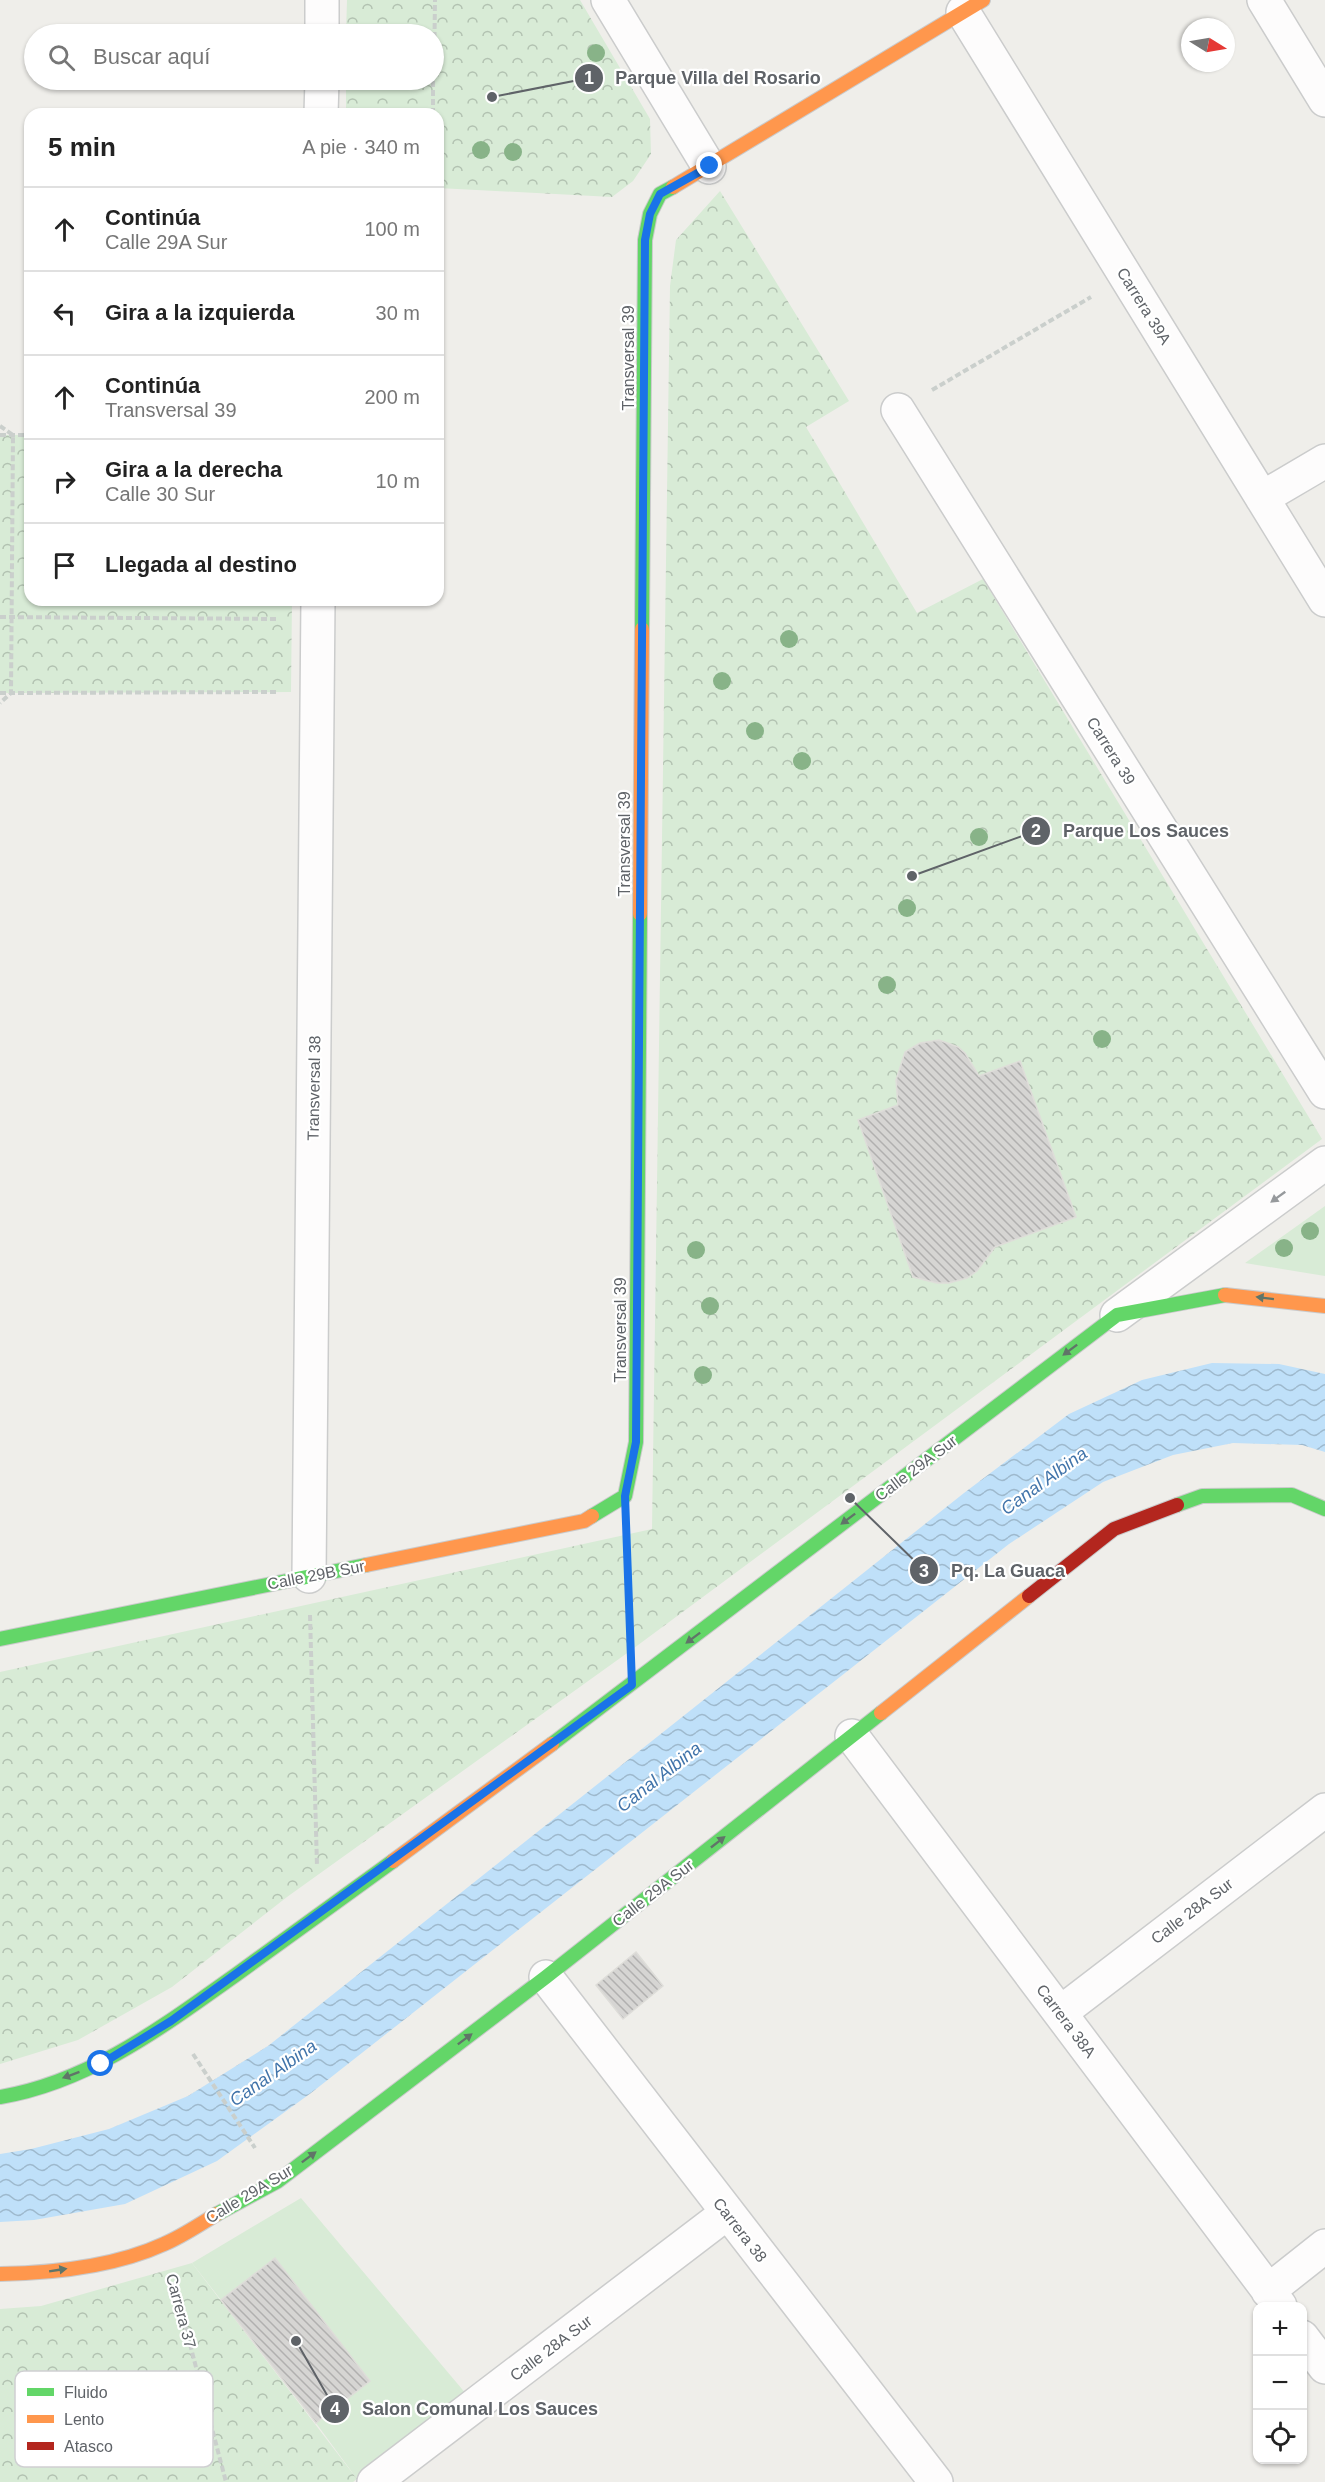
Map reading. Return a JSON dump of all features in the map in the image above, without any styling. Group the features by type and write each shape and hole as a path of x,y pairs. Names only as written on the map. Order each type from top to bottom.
{"street":[{"path":"322,0 322,24"},
{"path":"608,0 710,166 973,6"},
{"path":"1264,0 1325,100"},
{"name":"Carrera 39A","path":"973,6 1126,277 1325,600"},
{"path":"321,108 322,90"},
{"name":"Transversal 39","path":"625,1496 636,1442 645,240 650,214 660,194 710,166"},
{"name":"Carrera 39","path":"898,410 1325,1092"},
{"path":"1262,498 1325,461"},
{"name":"Transversal 38","path":"309,1576 317,609"},
{"name":"Calle 29A Sur","path":"0,2097 18,2094 101,2064 171,2021 632,1685 1117,1315 1325,1163"},
{"name":"Calle 29A Sur","path":"1117,1315 1228,1294 1324,1306"},
{"name":"Calle 29A Sur","path":"0,2274 39,2273 114,2261 164,2244 278,2181 546,1977 1114,1529 1203,1496 1292,1495 1325,1509"},
{"name":"Calle 29B Sur","path":"0,1639 584,1521 625,1496"},
{"name":"Carrera 38A","path":"852,1736 1274,2299"},
{"name":"Calle 28A Sur","path":"1060,2013 1325,1810"},
{"name":"Carrera 38","path":"546,1977 936,2482"},
{"name":"Calle 28A Sur","path":"374,2482 727,2213"},
{"path":"1274,2299 1325,2246"},
{"path":"1307,2344 1325,2367"}],"path":[{"path":"435,0 435,24"},
{"path":"433,90 433,108"},
{"path":"898,410 1126,277"},
{"path":"0,426 13,435"},
{"path":"0,435 24,435"},
{"path":"11,693 13,435"},
{"path":"0,617 317,609"},
{"path":"0,693 317,693"},
{"path":"0,702 11,693"},
{"path":"625,1496 632,1685"},
{"path":"309,1576 319,1915"},
{"path":"198,2060 255,2147"},
{"name":"Carrera 37","path":"164,2244 197,2371"},
{"name":"Carrera 37","path":"213,2432 226,2482"}],"green space":[{"path":"347,0 580,0 650,119 651,154 633,181 612,197 444,188 444,108 346,108 346,90 444,90 444,24 346,24"},
{"path":"720,191 849,401 806,427 917,613 983,579 1322,1139 630,1651 287,1897 172,1987 78,2040 0,2064 0,1672 652,1529 670,286 676,240"},
{"path":"0,435 24,435 24,606 292,606 291,692 0,693"},
{"path":"1325,1206 1325,1276 1245,1263"},
{"path":"301,2198 467,2395 357,2479 316,2423 370,2381 221,2300 192,2263"},
{"path":"192,2263 357,2479 353,2482 0,2482 0,2309 41,2306"}],"water":[{"name":"Canal Albina","path":"1212,1363 1279,1364 1325,1374 1325,1452 1302,1445 1233,1443 1173,1455 1103,1482 1009,1544 311,2093 217,2161 125,2204 34,2220 0,2222 0,2154 31,2149 109,2129 188,2096 268,2046 964,1493 1069,1414 1142,1380"}],"building":[{"path":"939,1040 958,1047 965,1053 979,1076 1020,1061 1076,1217 995,1247 977,1271 967,1278 949,1283 937,1283 913,1277 858,1120 898,1105 896,1080 905,1052 920,1043"},
{"path":"636,1952 663,1986 623,2019 596,1985"},
{"path":"275,2258 370,2381 316,2423 221,2300"}],"traffic: fast":[{"path":"642,629 645,240 650,214 660,194 673,187"},
{"path":"592,1516 625,1496 636,1442 640,914"},
{"path":"552,1744 1117,1315 1225,1295"},
{"path":"1177,1505 1202,1496 1292,1495 1325,1509"},
{"path":"0,1639 366,1565"},
{"path":"217,2214 278,2181 546,1977 881,1713"},
{"path":"0,2097 33,2090 65,2079 125,2049 210,1993 393,1861"}],"traffic: slow":[{"path":"673,187 983,0"},
{"path":"640,914 642,629"},
{"path":"1225,1295 1325,1306"},
{"path":"366,1565 584,1521 592,1516"},
{"path":"881,1713 1029,1596"},
{"path":"393,1861 552,1744"},
{"path":"0,2274 63,2270 125,2258 171,2241 217,2214"}],"traffic: jam":[{"path":"1029,1596 1114,1529 1177,1505"}],"place":[{"name":"Parque Villa del Rosario","path":"492,97"},
{"name":"Parque Los Sauces","path":"912,876"},
{"name":"Pq. La Guaca","path":"850,1498"},
{"name":"Salon Comunal Los Sauces","path":"296,2341"}],"route":[{"path":"101,2064 171,2021 632,1685 625,1496 636,1442 645,240 650,214 660,194 710,166"}]}
